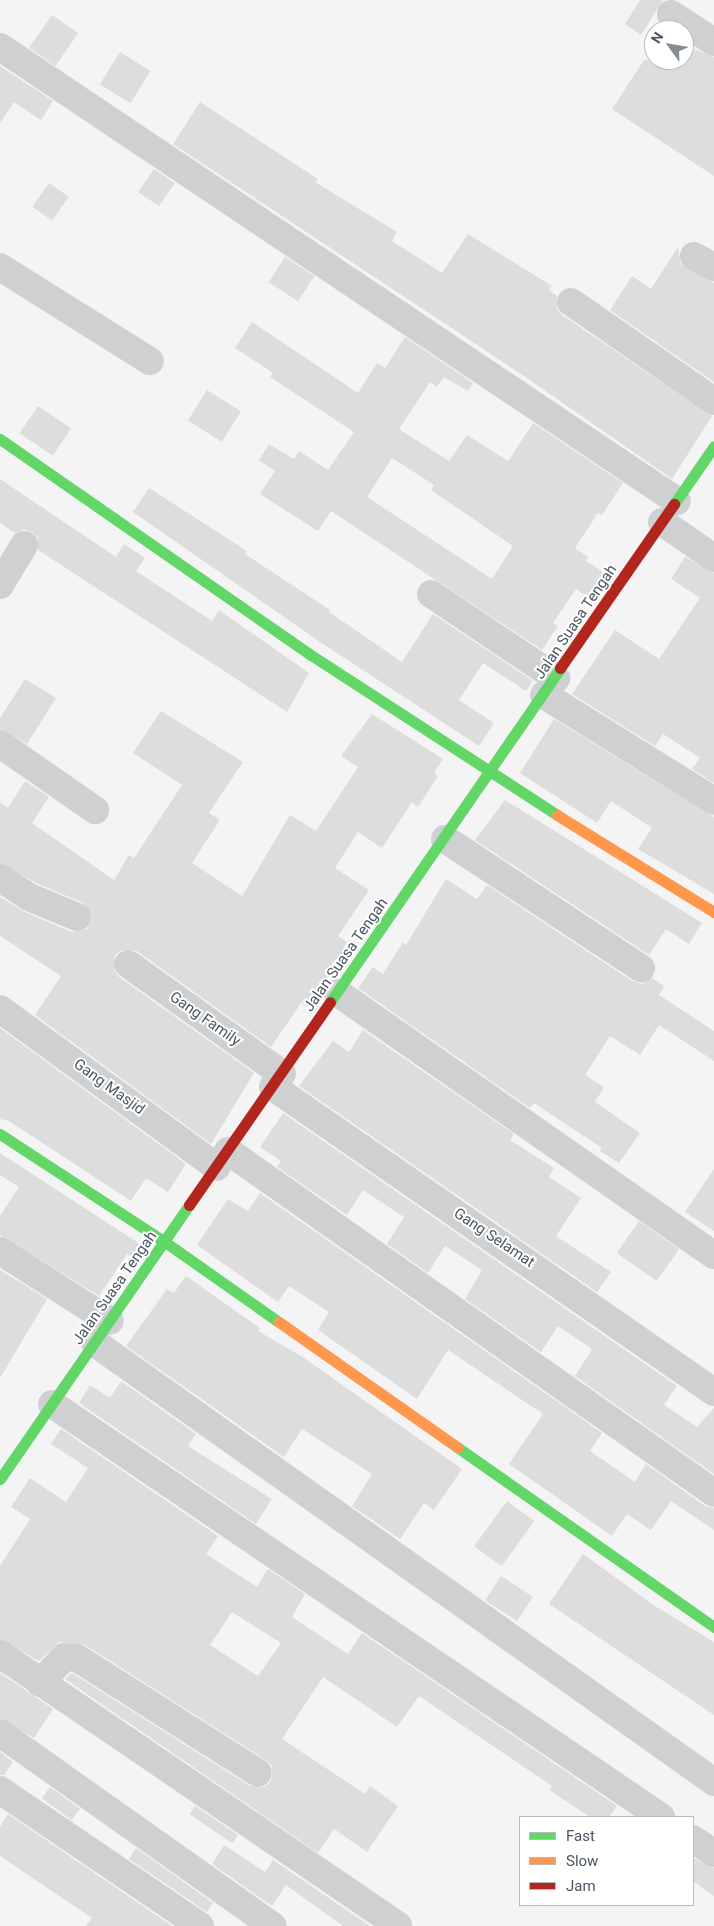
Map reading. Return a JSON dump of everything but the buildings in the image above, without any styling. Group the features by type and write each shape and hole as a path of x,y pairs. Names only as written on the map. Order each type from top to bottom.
{"street":[{"path":"671,14 714,42"},
{"path":"0,48 669,512 714,558"},
{"path":"0,267 150,361"},
{"path":"572,302 714,401"},
{"path":"0,439 310,655 492,771 618,855 714,912"},
{"name":"Jalan Suasa Tengah","path":"0,1479 445,839 714,446"},
{"path":"0,585 24,545"},
{"path":"431,594 550,686 714,802"},
{"path":"0,744 95,810"},
{"path":"445,839 641,968"},
{"path":"0,878 37,901 77,917"},
{"name":"Gang Family","path":"128,964 277,1080"},
{"path":"338,993 714,1255"},
{"name":"Gang Masjid","path":"0,1009 714,1493"},
{"name":"Gang Selamat","path":"277,1080 714,1392"},
{"path":"0,1134 165,1242 714,1627"},
{"path":"0,1251 110,1321"},
{"path":"95,1343 714,1782"},
{"path":"52,1404 660,1816"},
{"path":"0,1654 398,1926"},
{"path":"40,1683 64,1657 77,1658 258,1773"},
{"path":"0,1733 273,1926"},
{"path":"0,1790 200,1926"},
{"path":"694,1840 714,1853"}],"traffic: fast":[{"path":"0,439 311,655 557,815"},
{"path":"674,504 714,446"},
{"path":"330,1002 560,668"},
{"path":"0,1134 165,1242 279,1322"},
{"path":"0,1479 189,1205"},
{"path":"457,1447 714,1627"}],"traffic: slow":[{"path":"557,815 714,912"},
{"path":"279,1322 457,1447"}],"traffic: jam":[{"path":"560,668 674,504"},
{"path":"189,1205 330,1002"}]}
